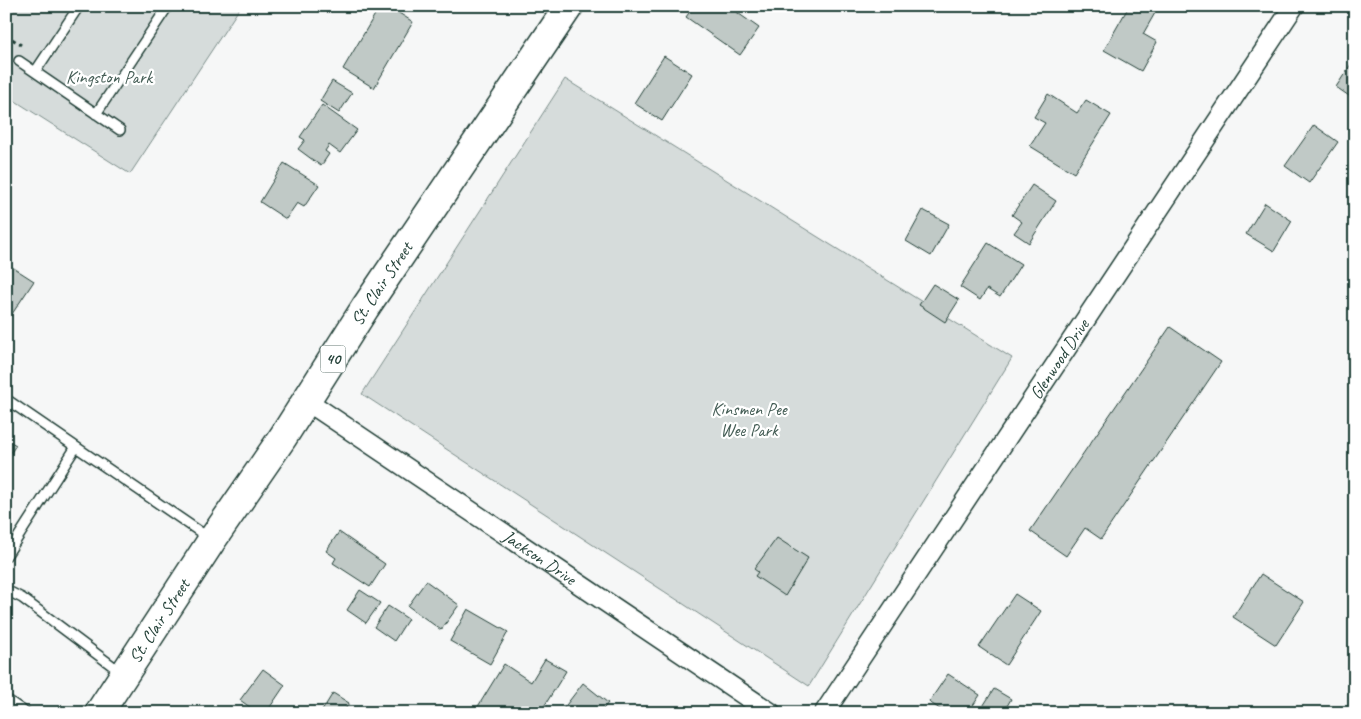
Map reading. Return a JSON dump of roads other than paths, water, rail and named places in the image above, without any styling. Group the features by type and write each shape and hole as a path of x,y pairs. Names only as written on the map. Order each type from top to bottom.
{"main road":[{"name":"St. Clair Street","path":"99,713 123,673 307,401 365,308 569,6"}],"street":[{"name":"Glenwood Drive","path":"824,713 1294,6"},
{"name":"Jackson Drive","path":"307,401 771,713"}],"lane":[{"path":"35,72 79,6"},
{"path":"96,114 168,6"},
{"path":"19,61 120,130"},
{"path":"6,399 212,540"},
{"path":"6,556 76,447"},
{"path":"6,590 22,598 123,673"},
{"path":"6,699 26,713"}],"park label":[{"name":"Kingston Park","path":"109,77"},
{"name":"Kinsmen Pee Wee Park","path":"749,419"}]}
